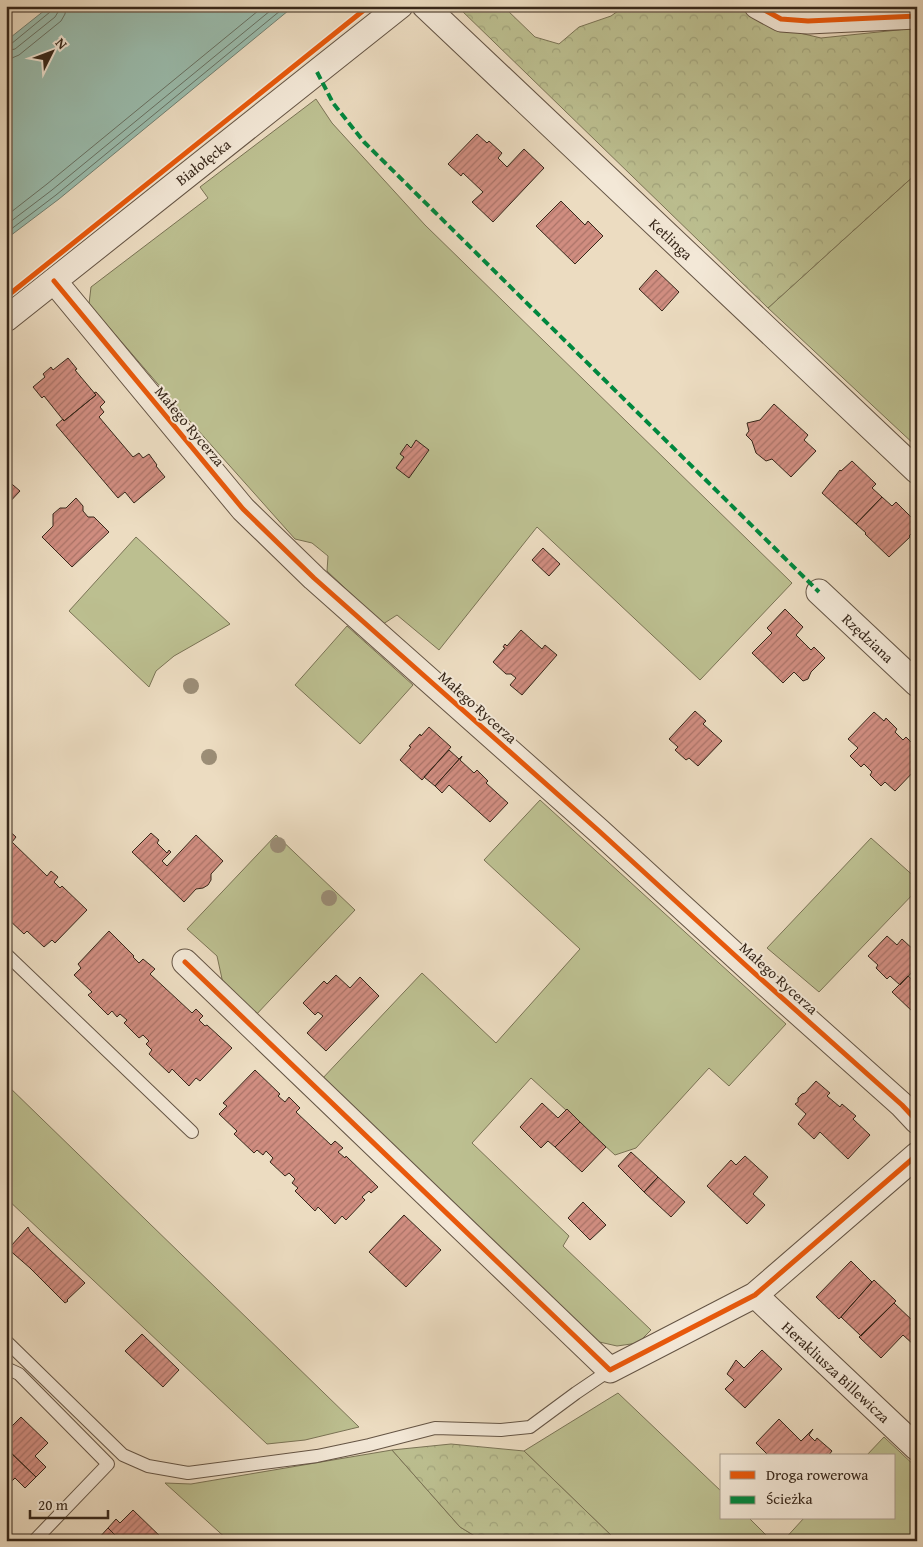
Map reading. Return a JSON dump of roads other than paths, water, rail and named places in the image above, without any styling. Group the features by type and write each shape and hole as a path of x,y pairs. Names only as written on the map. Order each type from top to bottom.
{"street":[{"name":"Białołęcka","path":"6,319 400,6"},
{"name":"Ketlinga","path":"425,6 917,471"},
{"path":"757,6 781,19 808,21 917,16"},
{"name":"Małego Rycerza","path":"54,282 243,509 314,578 600,831 752,972 902,1105 917,1121"},
{"name":"Rzędziana","path":"819,592 917,684"},
{"path":"185,962 610,1370 755,1295 917,1154"},
{"name":"Herakliusza Billewicza","path":"755,1295 917,1448"}],"lane":[{"path":"6,954 192,1132"},
{"path":"6,1341 122,1455 148,1466 188,1473 317,1456 435,1428 501,1430 530,1428 610,1370"},
{"path":"6,1368 19,1374 108,1464 34,1541"}],"water":[{"path":"50,6 294,6 59,199 6,239 6,41"}]}
